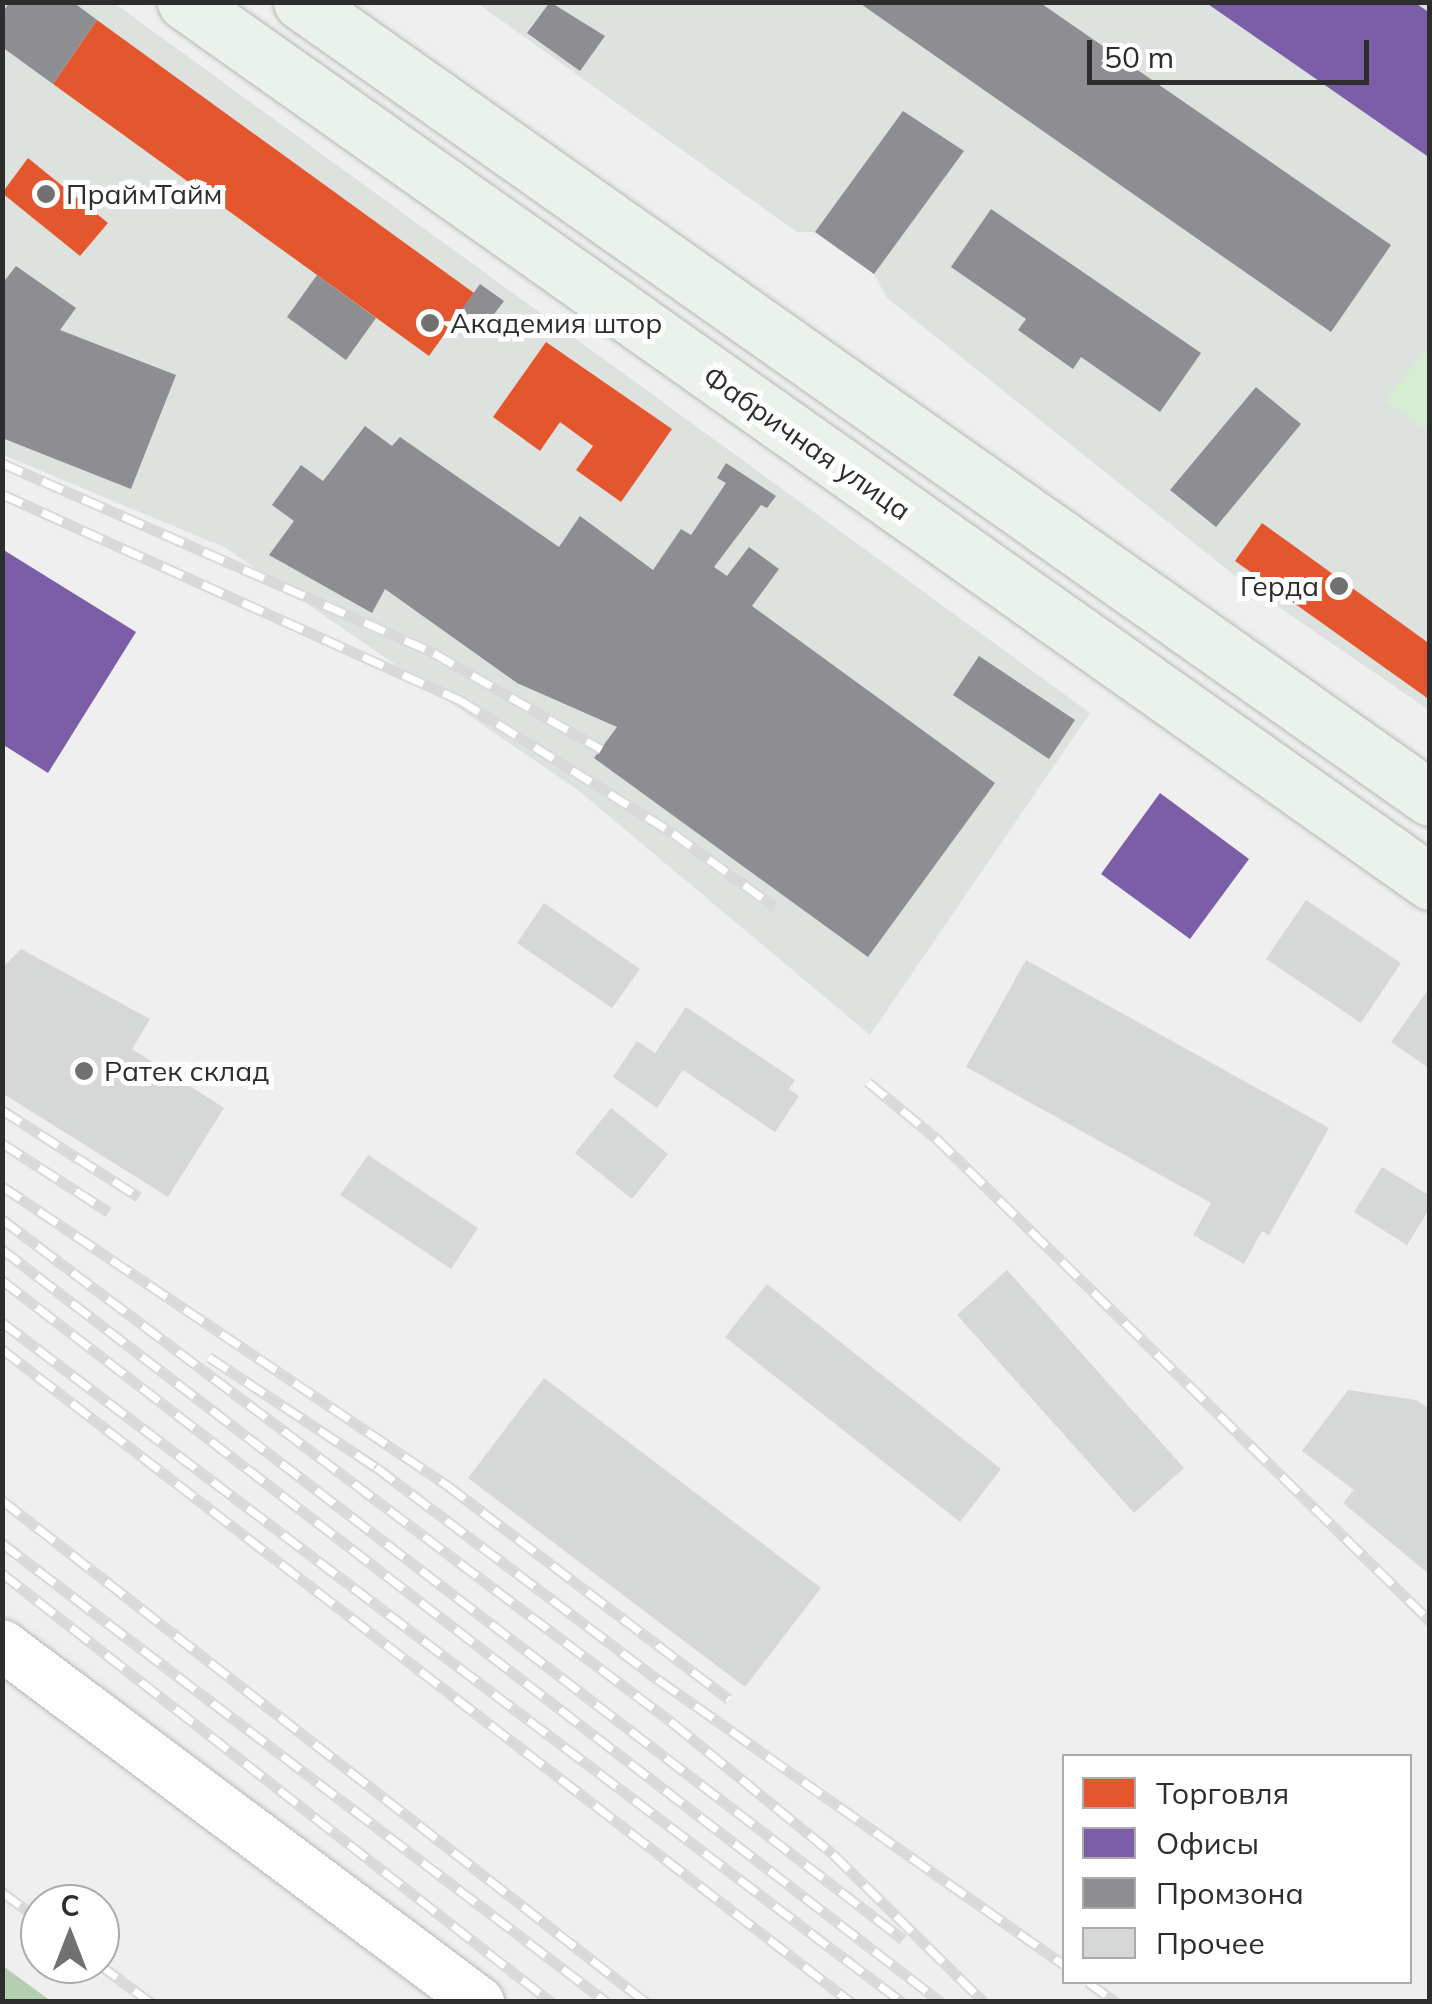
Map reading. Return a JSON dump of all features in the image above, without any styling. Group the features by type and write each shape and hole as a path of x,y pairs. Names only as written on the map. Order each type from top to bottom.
{"main road":[{"name":"Фабричная улица","path":"184,2 1430,882"},
{"path":"301,2 1430,798"}],"street":[{"path":"2,1645 479,2002"}],"shaded area":[{"path":"2,3 114,3 1090,713 870,1035 579,791 226,548 3,455"},
{"path":"477,3 1429,3 1429,710 1248,586 887,298 874,274 815,232 797,232"},
{"path":"1429,345 1429,432 1386,401"},
{"path":"3,1966 20,1978 20,1984 28,1984 51,2001 3,2001"}],"building: Торговля":[{"path":"97,20 474,293 429,356 53,84"},
{"path":"28,158 108,223 80,256 2,193"},
{"path":"546,342 672,429 621,502 576,470 593,446 560,422 540,451 493,417"},
{"path":"1262,523 1430,644 1430,700 1235,561"}],"building: Офисы":[{"path":"1205,2 1414,2 1430,13 1430,158"},
{"path":"2,549 136,632 48,773 2,744"},
{"path":"1160,793 1249,859 1190,939 1101,874"}],"building: Промзона":[{"path":"10,2 73,2 97,20 53,84 2,47 2,13"},
{"path":"550,2 605,36 580,71 527,33"},
{"path":"858,2 1039,2 1391,245 1331,332"},
{"path":"903,111 964,151 874,274 815,232"},
{"path":"991,209 1201,353 1160,412 1081,357 1073,369 1018,330 1026,319 951,267"},
{"path":"16,266 76,308 60,330 176,375 131,489 2,438 2,284"},
{"path":"317,275 376,318 346,360 287,317"},
{"path":"480,284 504,301 480,333 457,316"},
{"path":"1256,387 1301,424 1216,527 1170,490"},
{"path":"365,426 392,446 400,437 559,547 580,516 653,570 681,529 691,535 726,483 717,478 726,463 776,496 767,508 761,505 714,567 727,576 749,547 779,569 752,606 995,783 868,957 594,758 617,727 517,683 385,589 372,613 269,555 294,521 272,505 301,465 323,481"},
{"path":"979,656 1075,720 1049,759 953,695"}],"building: Прочее":[{"path":"1306,900 1401,963 1361,1023 1266,959"},
{"path":"544,903 640,969 612,1008 517,943"},
{"name":"Ратек склад","path":"21,949 150,1019 132,1049 224,1108 168,1197 2,1093 2,968"},
{"path":"1026,960 1329,1128 1269,1235 1262,1231 1244,1264 1193,1235 1211,1203 966,1067"},
{"path":"1430,987 1430,1069 1391,1042"},
{"path":"686,1007 795,1080 789,1089 799,1096 775,1132 683,1070 657,1108 613,1077 637,1041 655,1053"},
{"path":"611,1108 668,1154 632,1199 575,1153"},
{"path":"368,1155 478,1228 451,1269 340,1195"},
{"path":"1382,1167 1430,1196 1430,1208 1407,1245 1354,1212"},
{"path":"1007,1270 1184,1468 1134,1513 957,1315"},
{"path":"767,1284 1001,1469 960,1522 725,1337"},
{"path":"544,1378 821,1588 745,1687 468,1478"},
{"path":"1348,1390 1416,1400 1430,1409 1430,1575 1343,1503 1354,1490 1302,1451"}],"railway":[{"path":"2,463 434,653 601,749"},
{"path":"2,494 460,700 673,833 775,907"},
{"path":"868,1082 936,1138 1430,1621"},
{"path":"2,1110 139,1197"},
{"path":"2,1143 109,1212"},
{"path":"2,1186 447,1485 729,1699"},
{"path":"2,1219 673,1723 833,1854 984,2002"},
{"path":"2,1249 903,1939"},
{"path":"2,1280 941,2002"},
{"path":"2,1322 902,2002"},
{"path":"2,1349 851,2002"},
{"path":"209,1357 376,1467 659,1680 1062,1964"},
{"path":"2,1500 646,2002"},
{"path":"2,1543 607,2002"},
{"path":"2,1573 551,2002"},
{"path":"2,1892 20,1905"},
{"path":"120,1980 150,2002"},
{"path":"1091,1984 1116,2002"}],"place":[{"name":"ПраймТайм","path":"46,194"},
{"name":"Академия штор","path":"430,323"},
{"name":"Герда","path":"1339,586"},
{"name":"Ратек склад","path":"84,1071"}]}
